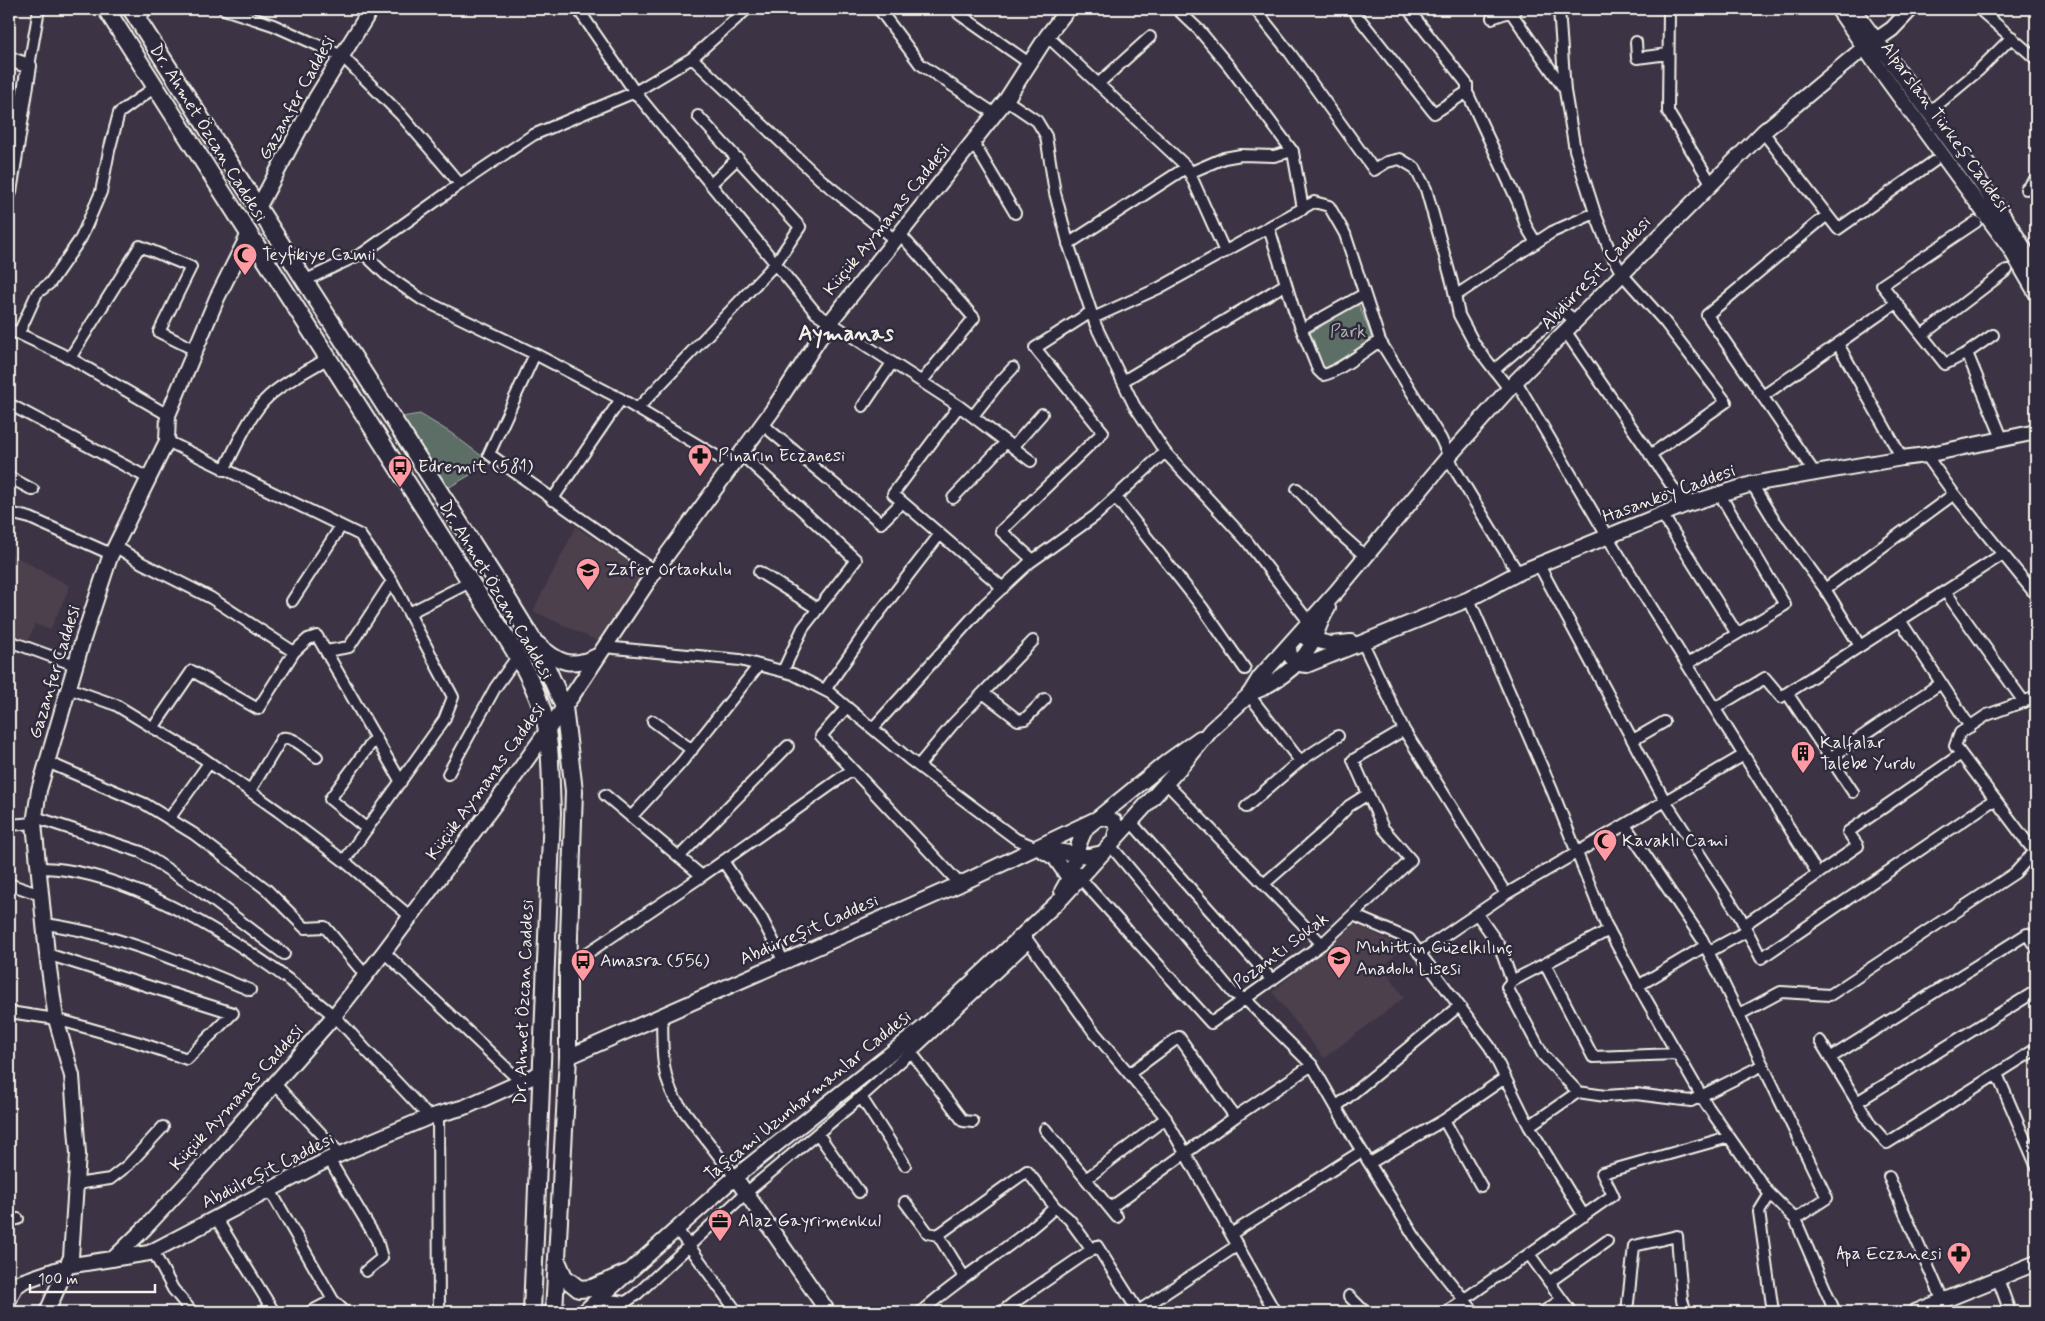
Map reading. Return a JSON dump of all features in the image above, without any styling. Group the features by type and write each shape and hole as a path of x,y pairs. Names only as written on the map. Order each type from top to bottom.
{"main road":[{"name":"Dr. Ahmet Özcan Caddesi","path":"106,9 517,657 542,709 547,731 552,812 540,1073 532,1312"},
{"name":"Dr. Ahmet Özcan Caddesi","path":"138,12 258,208 539,650 564,706 574,791 568,966 568,1057 554,1312"},
{"path":"556,1258 564,1277 579,1289 592,1288 627,1273"}],"street":[{"path":"9,192 13,133 29,66 39,9"},
{"path":"224,9 273,25 342,56 401,115 460,184"},
{"name":"Gazanfer Caddesi","path":"258,208 316,98 371,9"},
{"path":"578,9 635,92 816,313 959,406 1031,461"},
{"path":"304,281 363,253 533,135 635,92 692,58 747,9"},
{"path":"879,9 920,64 995,114"},
{"path":"959,9 959,14 1029,63"},
{"name":"Küçük Aymanas Caddesi","path":"113,1259 145,1228 209,1159 334,1016 366,976 547,731 655,571 737,460 830,322 1006,100 1047,36 1068,9"},
{"path":"1177,9 1199,30 1229,66 1293,151 1303,209"},
{"path":"1255,9 1290,53 1374,170 1387,162 1400,159 1415,168 1426,189 1459,315 1475,345 1494,370 1513,385 1818,874"},
{"path":"1352,9 1434,114 1467,92"},
{"path":"1408,9 1467,84 1467,92 1518,202 1526,226 1536,243"},
{"path":"1559,9 1565,91 1575,150 1595,213 1611,254 1622,274 1664,321 1726,402 1650,455"},
{"path":"1669,9 1668,112 1711,183"},
{"name":"Alparslan Türkeş Caddesi","path":"1838,9 1871,44 1929,112 2007,221 2036,268"},
{"name":"Alparslan Türkeş Caddesi","path":"1853,9 1867,28 1871,44 2008,245 2036,293"},
{"path":"1864,9 1867,28"},
{"name":"Abdürreşit Caddesi","path":"1249,695 1260,677 1291,643 1315,622 1364,556 1449,456 1513,385 1763,132 1892,29 1911,9"},
{"path":"1979,9 2012,37 2034,52"},
{"path":"1492,18 1513,10 1565,91"},
{"path":"1047,36 1188,170 1225,252"},
{"path":"1098,84 1150,37"},
{"path":"1929,112 1978,71 2012,37"},
{"path":"1636,42 1637,58 1668,54"},
{"path":"692,58 820,179 897,237 974,318 922,381"},
{"path":"9,59 29,66"},
{"path":"19,333 37,293 50,283 81,238 101,192 108,150 119,113 155,87"},
{"path":"1006,100 1037,121 1046,136 1055,193 1068,244 1092,315 1134,404 1165,452 1246,540 1315,622 1331,644"},
{"path":"638,408 775,264 800,227 698,116"},
{"path":"1763,132 1838,229 1933,162"},
{"path":"973,142 1015,213"},
{"path":"1068,244 1188,170 1224,158 1241,155 1274,156 1293,151"},
{"path":"711,184 738,158"},
{"path":"2026,189 2036,179"},
{"path":"1033,560 1001,531 1103,432 1035,348 1092,315 1159,288 1314,202 1329,206 1345,234 1380,341 1518,573"},
{"path":"1455,296 1552,232 1595,213"},
{"path":"1814,472 1707,315 1827,215"},
{"path":"1976,222 1882,285 1945,364 1967,353 1993,336"},
{"path":"1269,228 1286,284 1318,370 1323,375 1340,367 1380,341"},
{"name":"Gazanfer Caddesi","path":"47,1312 71,1257 78,1154 72,1076 56,1019 47,954 35,820 39,790 75,665 113,550 166,441 168,415 217,298 249,234"},
{"path":"70,358 140,246 190,267 159,332 195,350"},
{"path":"363,253 386,276 420,299 535,354 737,460 856,560 803,628 783,671"},
{"path":"1922,335 2007,270"},
{"path":"1123,381 1286,284"},
{"path":"1302,329 1364,294"},
{"path":"1763,396 1896,303"},
{"path":"1494,370 1564,311 1576,321"},
{"path":"9,329 70,358 168,415"},
{"path":"1566,332 1685,505"},
{"path":"1838,344 1902,458"},
{"path":"1967,353 2002,438"},
{"path":"535,354 489,454 655,571"},
{"path":"224,470 247,427 260,406 269,396 328,358"},
{"path":"863,406 892,364"},
{"path":"973,416 1013,368"},
{"path":"552,500 622,399"},
{"path":"9,404 148,478"},
{"path":"959,406 893,494 1003,588"},
{"path":"953,498 1042,414"},
{"path":"762,424 881,523 902,502"},
{"name":"Hasanköy Caddesi","path":"1302,664 1469,599 1518,573 1718,493 1752,484 1814,472 1926,455 2036,432"},
{"path":"166,441 360,535 392,581 453,697 444,720 344,862"},
{"path":"873,728 984,605 1033,560 1095,516 1165,452"},
{"path":"1926,455 1954,494 2036,595"},
{"path":"9,477 34,490"},
{"path":"1752,484 1772,517 1825,589 1860,646"},
{"path":"1297,489 1364,556"},
{"path":"1687,664 1785,605 1718,493"},
{"path":"1825,589 1954,494"},
{"path":"1116,498 1202,607 1245,669"},
{"path":"10,513 30,518 142,563 211,598 294,652"},
{"path":"1662,514 1737,634"},
{"path":"292,601 341,526"},
{"path":"825,690 876,617 940,534"},
{"path":"1715,708 1764,678 1781,697 2003,554"},
{"path":"1538,565 1665,801 1745,928 1761,958 1995,799"},
{"path":"759,572 818,609"},
{"path":"326,651 349,647 392,581"},
{"path":"408,613 470,582"},
{"path":"1945,591 2024,702"},
{"path":"1469,599 1552,790 1609,930 1638,986 1702,1096 1770,1194 1795,1219 1835,1312"},
{"path":"1900,620 1970,727"},
{"name":"Abdürreşit Caddesi","path":"1109,846 1211,730 1249,695 1302,664 1313,640 1315,622"},
{"path":"153,728 192,670 258,709 294,652 308,640 317,636 401,782"},
{"name":"Hasanköy Caddesi","path":"1291,643 1303,638 1331,644 1362,641"},
{"path":"532,639 550,655 564,663 577,663 601,651 740,660 793,674 825,690 1016,839 1055,858 1075,878"},
{"path":"9,641 75,665"},
{"path":"919,765 953,724 1033,641"},
{"path":"1362,641 1404,730 1506,894"},
{"path":"1291,643 1290,654 1302,664"},
{"path":"448,774 494,688 517,657"},
{"path":"631,817 692,750 760,665"},
{"path":"1830,758 1941,683"},
{"path":"68,688 116,705 209,763 250,791 344,862 411,917"},
{"path":"983,693 1018,720 1025,719 1045,699"},
{"path":"1787,693 1853,792"},
{"path":"1249,695 1300,761"},
{"path":"1738,1014 1781,992 1830,995 2016,873 2036,849 2030,846 1955,746 1960,733 1987,715 2036,698"},
{"path":"847,707 821,736 960,884"},
{"path":"653,721 692,750"},
{"path":"1633,740 1664,722"},
{"name":"Abdürreşit Caddesi","path":"568,1057 960,884 1096,819 1177,754 1211,730"},
{"path":"1265,883 1328,828 1349,806 1368,794 1352,760 1404,730"},
{"path":"1246,807 1300,761 1338,736"},
{"path":"250,791 282,738 294,740 317,757"},
{"path":"368,829 330,799 374,738"},
{"path":"679,857 788,746"},
{"path":"1638,986 1745,928 1858,846 1848,832 1961,754"},
{"path":"1419,953 1506,894 1744,755"},
{"path":"47,762 145,804 194,834 266,889 305,928 325,927 366,976"},
{"path":"169,819 209,763"},
{"path":"568,966 702,876 852,770"},
{"path":"1166,783 1265,883 1322,944"},
{"name":"Pozantı Sokak","path":"1075,878 1211,1023 1322,944 1411,860 1383,828 1368,794"},
{"path":"605,795 702,876"},
{"path":"1037,848 1093,856 1109,846 1117,829 1114,822 1104,817 1096,819"},
{"name":"Taşcami Uzunharmanlar Caddesi","path":"1075,878 1076,854 1084,831 1096,819"},
{"path":"9,826 35,820 141,852 199,890 284,954"},
{"path":"1131,822 1272,980"},
{"path":"1625,825 1707,949 1828,1198 1795,1219"},
{"path":"1109,846 1233,993 1245,1000 1312,1065 1419,1244 1474,1312"},
{"name":"Taşcami Uzunharmanlar Caddesi","path":"584,1312 735,1177 908,1048 931,1020 1025,938 1075,878 1109,846"},
{"path":"723,861 762,919 784,962"},
{"path":"39,868 57,868 90,875 144,894 189,914 278,972 334,1016 434,1116 439,1312"},
{"path":"9,884 41,895"},
{"path":"1477,914 1499,945 1512,981"},
{"path":"1353,915 1410,939 1490,1047 1529,1126 1584,1216"},
{"path":"44,924 68,927 133,946 186,964 250,990"},
{"path":"1609,930 1512,981 1508,987 1542,1055 1578,1092 1605,1096 1636,1094 1691,1101 1763,1065"},
{"path":"1830,1058 2027,934 2036,948"},
{"path":"1025,938 1093,1031 1166,1118 1276,1312"},
{"path":"384,952 521,1082"},
{"path":"9,1012 56,1019 137,1042 187,1059 233,1013 47,954"},
{"path":"1545,964 1592,1057 1677,1054"},
{"path":"1857,1102 2036,991"},
{"path":"1336,1107 1459,1006"},
{"path":"662,1016 664,1072 668,1086 675,1099 747,1192 828,1312"},
{"path":"1129,1074 1179,1036 1235,1117"},
{"path":"1820,1041 1871,1125 1887,1143 2036,1050"},
{"path":"599,1299 626,1302 747,1192 861,1096 908,1048 963,1121 973,1122"},
{"path":"1045,1130 1114,1212 1186,1153 1312,1065"},
{"name":"Abdülreşit Caddesi","path":"15,1284 68,1266 153,1251 334,1157 434,1116 465,1107 540,1073"},
{"path":"1997,1074 2036,1165"},
{"path":"1370,1163 1444,1120 1505,1078"},
{"path":"275,1084 334,1157 377,1240 382,1258 366,1271"},
{"path":"1529,1126 1578,1092"},
{"path":"861,1096 906,1165"},
{"path":"1086,1179 1166,1118"},
{"path":"1444,1120 1481,1186"},
{"path":"76,1184 110,1179 128,1165 163,1128"},
{"path":"818,1134 859,1192"},
{"path":"1446,1312 1613,1195 1602,1173 1729,1137"},
{"path":"1231,1234 1362,1151"},
{"path":"905,1202 928,1233 938,1235 1028,1171 1054,1207 1069,1219 1092,1249"},
{"path":"1889,1177 1943,1300"},
{"path":"270,1190 334,1300 345,1312"},
{"path":"1770,1194 1759,1212 1773,1312"},
{"path":"921,1312 964,1277 1041,1221 1054,1207"},
{"path":"216,1218 274,1312"},
{"path":"676,1228 737,1312"},
{"path":"938,1235 964,1277"},
{"path":"1627,1312 1634,1246 1676,1236 1682,1300 1686,1312"},
{"path":"1549,1282 1607,1241"},
{"path":"1002,1312 1098,1246 1137,1312 1238,1245"},
{"path":"153,1251 173,1289 192,1312"},
{"path":"1529,1254 1571,1312"},
{"path":"1915,1312 2036,1263"},
{"path":"1998,1279 2010,1312"},
{"path":"9,1300 15,1284"},
{"path":"1349,1296 1365,1312"},
{"path":"310,1312 334,1300"},
{"path":"1544,1312 1561,1300"}],"shaded area":[{"name":"Zafer Ortaokulu","path":"576,527 646,572 598,641 533,611"},
{"path":"9,553 70,586 50,630 35,624 27,643 9,636"},
{"name":"Muhittin Güzelkılınç Anadolu Lisesi","path":"1353,923 1403,947 1383,967 1404,998 1324,1058 1272,992"}],"green space":[{"name":"Park","path":"1359,305 1371,335 1369,342 1324,369 1310,333 1353,306"},
{"path":"420,414 451,433 491,463 446,489 402,417"}],"place":[{"name":"Teyfikiye Camii","path":"245,276"},
{"name":"Pınarın Eczanesi","path":"700,477"},
{"name":"Edremit (581)","path":"400,488"},
{"name":"Zafer Ortaokulu","path":"588,591"},
{"name":"Kalfalar Talebe Yurdu","path":"1803,774"},
{"name":"Kavaklı Cami","path":"1605,862"},
{"name":"Muhittin Güzelkılınç Anadolu Lisesi","path":"1339,979"},
{"name":"Amasra (556)","path":"583,982"},
{"name":"Alaz Gayrimenkul","path":"720,1242"},
{"name":"Apa Eczanesi","path":"1959,1275"}],"district":[{"name":"Aymanas","path":"846,334"}]}
